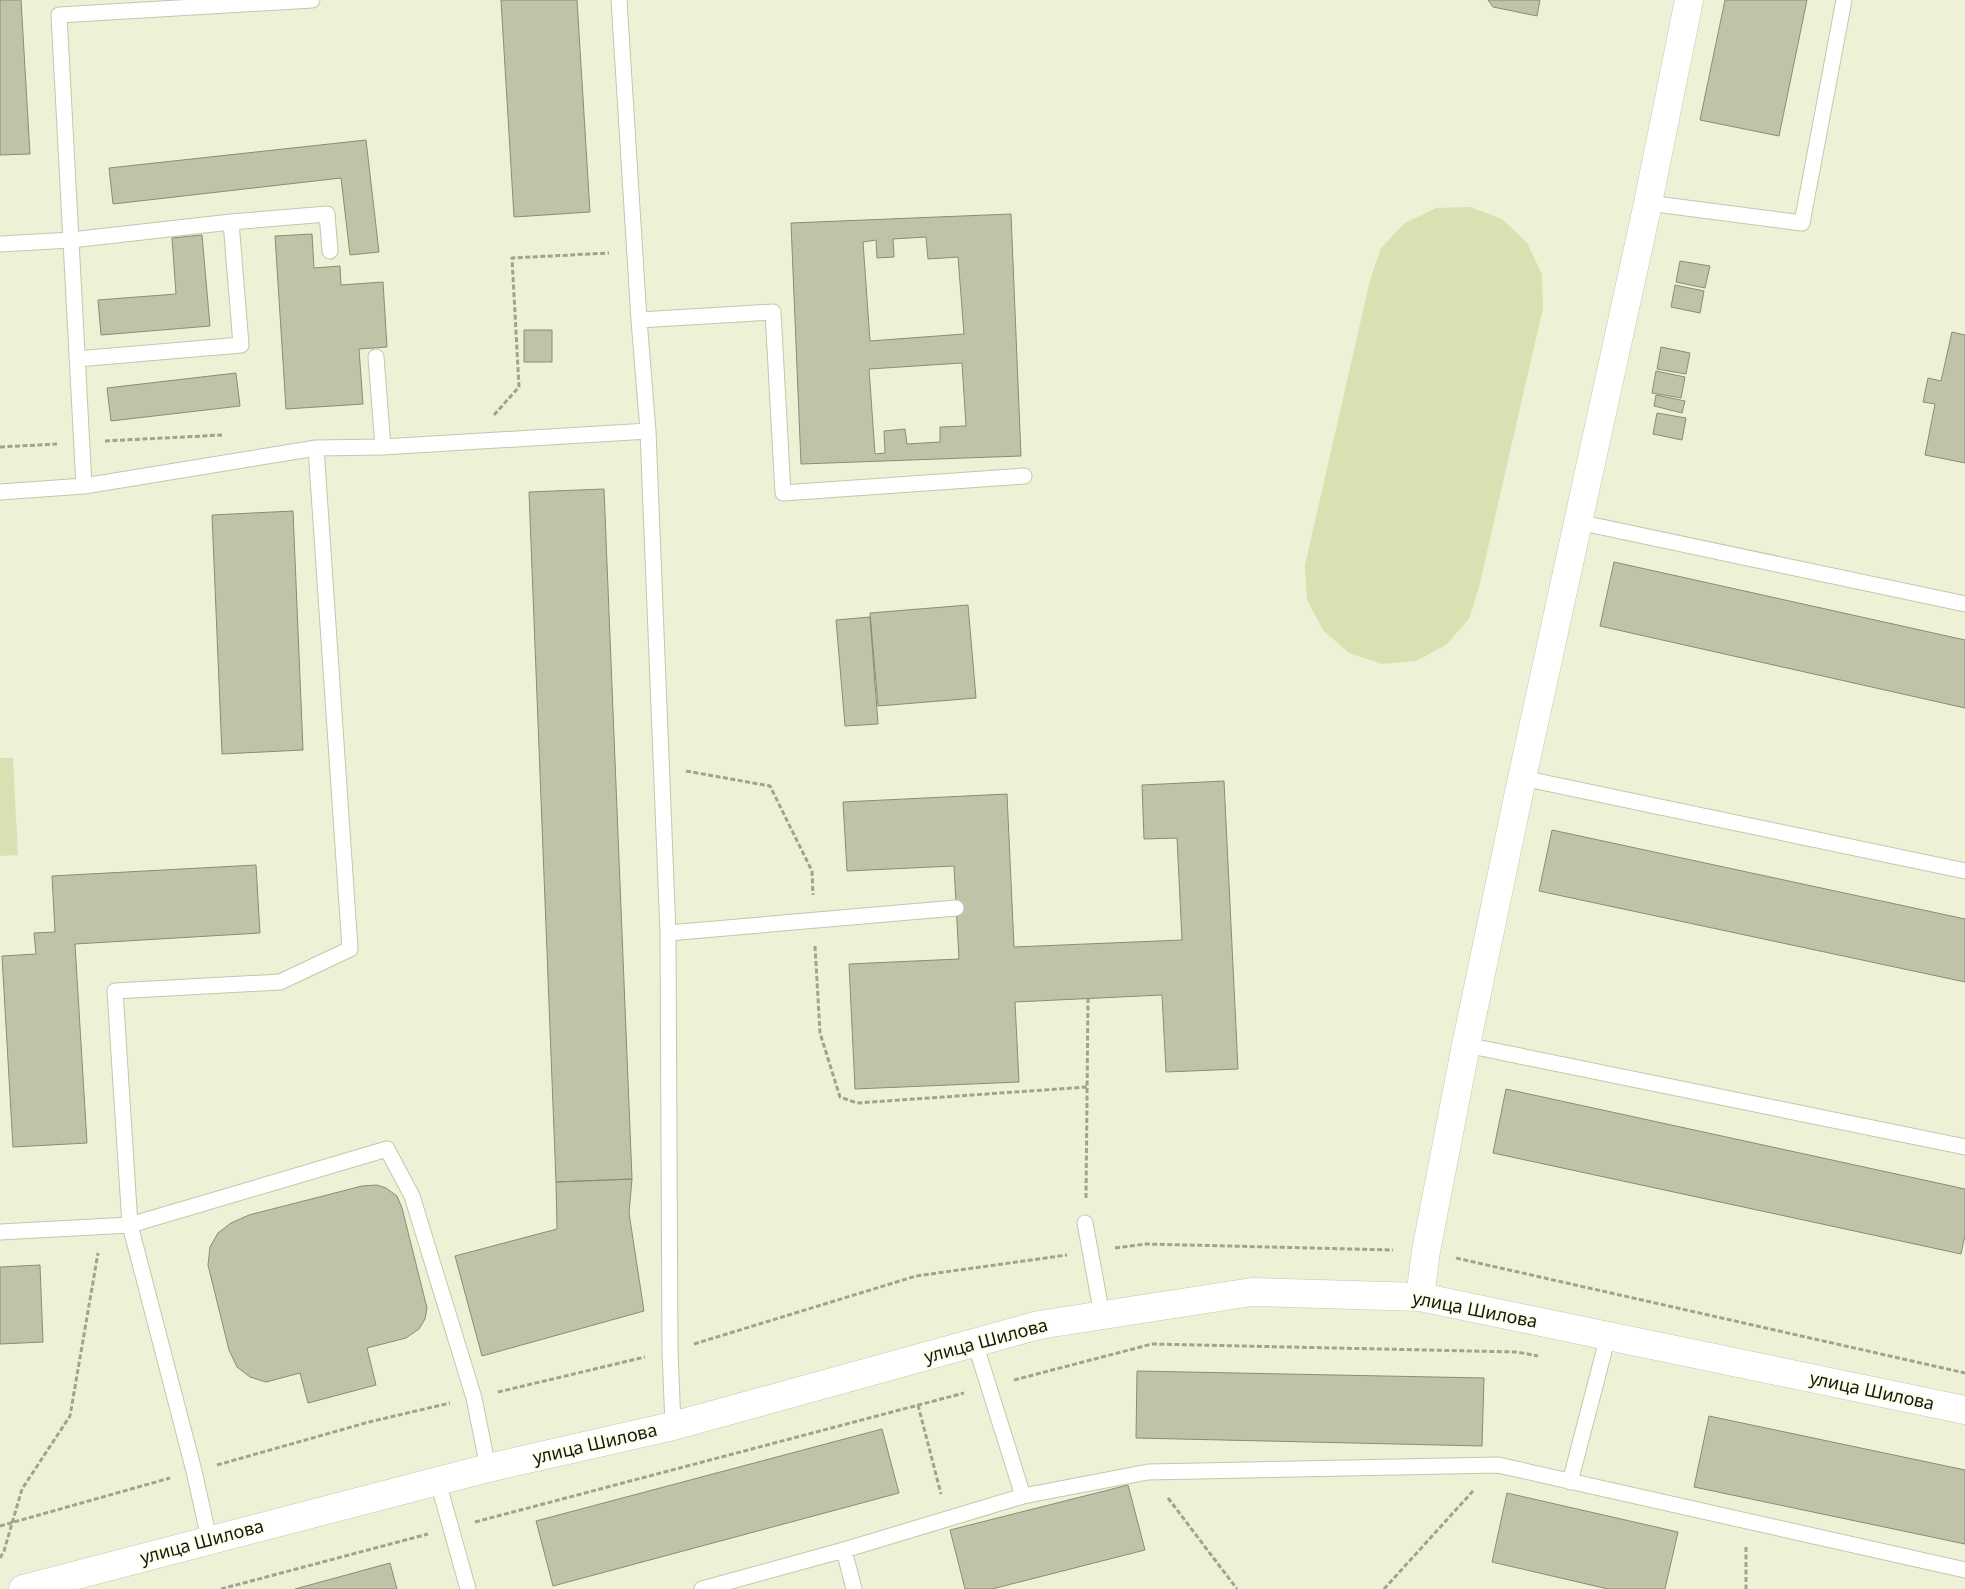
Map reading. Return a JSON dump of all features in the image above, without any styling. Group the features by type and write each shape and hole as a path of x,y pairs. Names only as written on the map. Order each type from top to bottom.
{"street":[{"path":"1420,1297 1426,1251 1466,1045 1522,778 1648,203 1688,0"},
{"name":"улица Шилова","path":"23,1589 209,1539 488,1468 673,1426 1039,1325 1252,1292 1420,1297 1965,1410"}],"lane":[{"path":"84,486 59,15 312,0"},
{"path":"619,0 639,320 648,431 668,933 670,1351 673,1426"},
{"path":"1648,203 1802,223 1844,0"},
{"path":"0,244 71,240 231,222 327,214 330,252"},
{"path":"77,359 241,345 231,222"},
{"path":"639,320 773,312 783,492 1024,476"},
{"path":"376,357 384,447"},
{"path":"0,492 84,486 316,448 384,447 648,431"},
{"path":"209,1539 194,1471 130,1225 115,991 280,982 350,949 316,448"},
{"path":"1578,522 1965,604"},
{"path":"1522,778 1965,870"},
{"path":"668,933 956,908"},
{"path":"1466,1045 1965,1147"},
{"path":"0,1232 130,1225 387,1149 412,1196 474,1398 488,1468"},
{"path":"1086,1223 1102,1315"},
{"path":"1570,1482 1608,1336"},
{"path":"975,1343 1023,1496"},
{"path":"702,1589 844,1550 1023,1496 1148,1472 1498,1465 1965,1570"},
{"path":"438,1482 468,1589"},
{"path":"844,1550 854,1589"}],"path":[{"path":"661,767 770,786 812,871 820,1033 840,1096 857,1103 1087,1087"},
{"path":"1086,1223 1088,999"},
{"path":"0,1558 4,1551 22,1488 70,1416 97,1254 130,1225"},
{"path":"221,1589 1152,1344 1517,1352 1544,1358"},
{"path":"918,1405 948,1519"},
{"path":"1384,1589 1498,1465"},
{"path":"1148,1472 1237,1589"},
{"path":"1746,1521 1746,1589"}],"green space":[{"path":"1470,207 1502,219 1527,243 1542,274 1543,308 1479,587 1469,619 1446,645 1416,661 1382,664 1349,653 1323,630 1307,600 1305,565 1370,280 1381,248 1405,223 1436,208"},
{"path":"0,758 13,758 18,855 0,856"}],"building":[{"path":"0,0 21,0 30,154 0,155"},
{"path":"501,0 577,0 590,212 514,217"},
{"path":"1488,0 1540,0 1537,16 1493,7"},
{"path":"1725,0 1807,0 1779,136 1700,120"},
{"path":"366,140 379,252 350,255 341,178 113,204 109,168"},
{"path":"1011,214 1021,456 801,464 791,223","holes":["926,237 928,259 958,257 964,334 870,341 863,242 876,240 877,258 894,257 893,239","962,363 966,426 940,427 940,442 907,444 905,429 884,431 885,453 875,454 869,369"]},
{"path":"312,234 314,268 340,266 341,285 383,282 387,347 359,349 363,404 286,409 275,236"},
{"path":"202,235 210,326 101,335 98,300 176,294 172,238"},
{"path":"1680,261 1710,266 1705,288 1676,282"},
{"path":"1675,285 1704,291 1700,313 1671,307"},
{"path":"524,330 552,330 552,362 524,362"},
{"path":"1952,332 1965,335 1965,463 1925,455 1935,404 1923,402 1928,378 1941,381"},
{"path":"1661,347 1690,353 1686,374 1657,369"},
{"path":"1656,371 1685,377 1681,398 1652,393"},
{"path":"236,373 240,406 111,421 107,388"},
{"path":"1656,395 1685,401 1682,413 1654,406"},
{"path":"1657,413 1686,418 1682,440 1653,434"},
{"path":"604,489 632,1179 556,1182 529,492"},
{"path":"293,511 303,750 222,754 212,515"},
{"path":"1614,562 1965,640 1965,708 1600,626"},
{"path":"968,605 976,698 878,706 870,613"},
{"path":"870,617 878,724 845,726 836,620"},
{"path":"1224,781 1238,1069 1166,1072 1162,995 1015,1002 1019,1082 855,1089 849,964 959,959 954,866 847,871 843,802 1007,794 1014,947 1182,940 1177,838 1144,839 1142,785"},
{"path":"1552,830 1965,919 1965,982 1539,891"},
{"path":"256,865 260,933 75,944 87,1143 13,1147 2,956 36,954 34,933 55,932 52,876"},
{"path":"1506,1089 1965,1189 1965,1235 1961,1254 1493,1153"},
{"path":"632,1179 629,1213 644,1311 482,1356 455,1256 557,1229 556,1182"},
{"path":"377,1185 386,1188 397,1196 402,1208 427,1308 425,1319 419,1329 406,1338 367,1348 376,1385 308,1403 300,1373 266,1382 250,1377 237,1367 229,1350 208,1265 210,1247 218,1233 231,1223 249,1215 362,1186"},
{"path":"40,1265 43,1342 0,1344 0,1267"},
{"path":"1137,1371 1484,1378 1482,1446 1136,1438"},
{"path":"1709,1416 1965,1470 1965,1544 1694,1487"},
{"path":"882,1429 899,1493 553,1586 536,1521"},
{"path":"1128,1485 1145,1550 992,1589 965,1589 950,1530"},
{"path":"1507,1493 1678,1532 1665,1589 1608,1589 1492,1562"},
{"path":"390,1563 397,1589 295,1589"}]}
